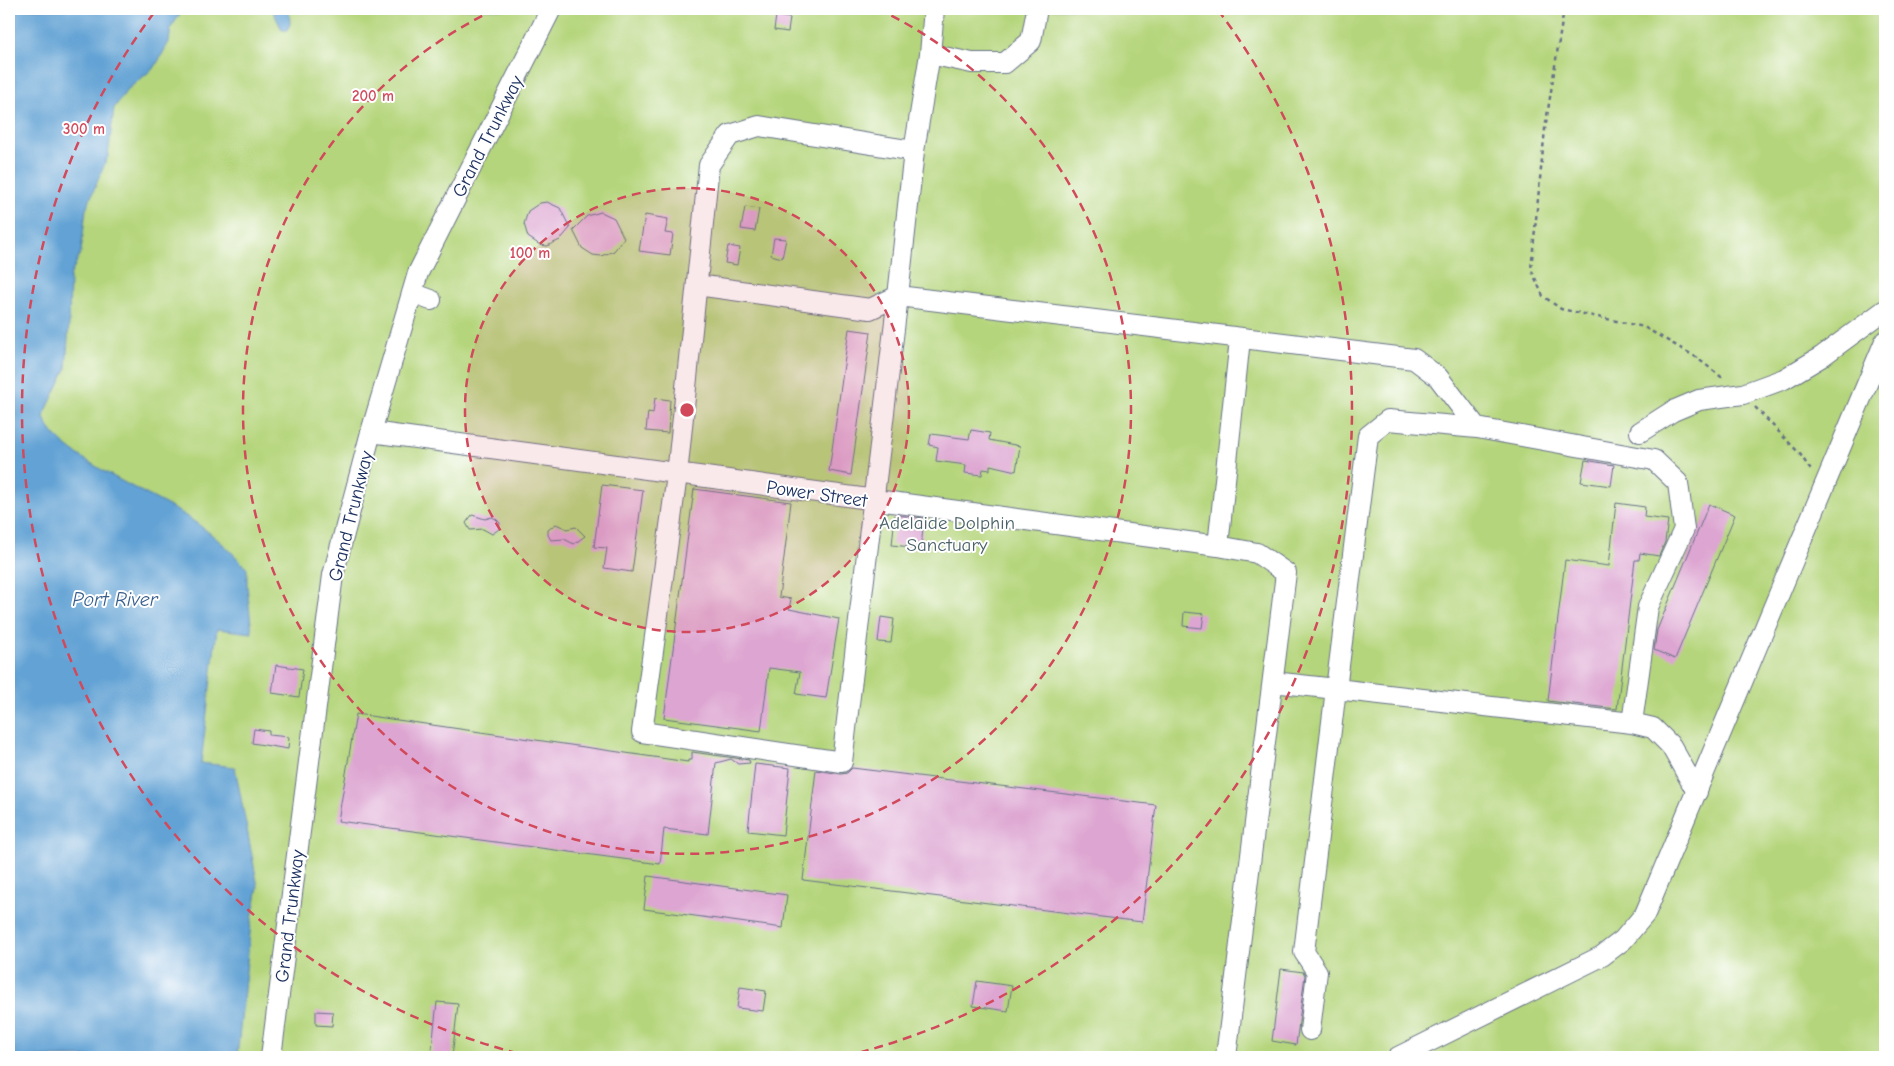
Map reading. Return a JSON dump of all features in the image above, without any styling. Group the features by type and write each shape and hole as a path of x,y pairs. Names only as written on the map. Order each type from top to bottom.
{"lane":[{"name":"Grand Trunkway","path":"272,1057 333,575 371,432 399,366 412,293 418,273 551,9"},
{"path":"914,152 759,126 730,135 709,165 677,475 642,732 842,762 914,152 930,54 934,9"},
{"path":"930,54 972,63 1005,63 1031,42 1037,9"},
{"path":"697,285 870,309 898,296 1240,339 1414,358 1438,377 1477,428"},
{"path":"412,293 431,300"},
{"path":"1640,432 1673,411 1699,400 1743,394 1784,379 1806,366 1885,310"},
{"path":"1218,546 1240,339"},
{"path":"1398,1057 1590,962 1623,940 1640,921 1653,898 1698,792 1885,341"},
{"path":"1310,1030 1317,972 1304,952 1368,436 1388,420 1477,428 1654,460 1678,483 1684,529 1648,606 1632,723"},
{"name":"Power Street","path":"371,432 677,475 1218,546 1257,553 1286,573 1273,682"},
{"path":"1226,1057 1273,682 1632,723 1653,728 1672,746 1698,792"}],"path":[{"path":"1564,9 1545,129 1531,269 1544,296 1561,309 1644,328 1696,357 1743,394 1800,454 1823,489"}],"green space":[{"name":"Adelaide Dolphin Sanctuary","path":"9,9 1885,9 1885,1057 9,1057"}],"water":[{"name":"Port River","path":"9,9 183,9 171,28 169,42 155,67 127,90 114,108 108,156 86,209 81,252 70,276 66,369 44,415 50,429 63,443 81,457 190,519 225,546 247,569 252,633 217,629 201,763 235,767 258,887 251,924 237,1057 9,1057"},
{"path":"272,9 289,9 290,24 287,30 282,30"}],"building":[{"path":"776,16 790,18 788,32 774,30"},
{"path":"547,202 560,208 570,228 560,240 547,246 540,245 528,237 524,224 528,211 540,203"},
{"path":"745,207 759,209 755,231 741,229"},
{"path":"601,212 614,218 624,238 614,251 601,256 593,255 582,248 573,230 587,216"},
{"path":"645,215 668,219 665,233 673,234 670,255 639,251"},
{"path":"774,238 786,239 782,258 771,255"},
{"path":"728,246 740,248 737,265 725,263"},
{"path":"849,329 871,332 851,475 829,471"},
{"path":"655,398 670,400 668,433 646,431 648,412 653,413"},
{"path":"971,430 990,433 989,440 1020,446 1016,471 990,465 990,470 983,469 982,475 965,473 966,465 936,461 938,447 929,445 931,434 969,439"},
{"path":"1585,460 1614,465 1611,486 1581,482"},
{"path":"602,485 643,490 632,572 604,568 607,548 594,547"},
{"path":"694,489 791,502 779,597 791,599 789,609 839,619 826,698 796,694 800,672 769,668 761,731 664,718"},
{"path":"1616,503 1645,507 1644,517 1668,520 1665,542 1659,556 1640,553 1639,560 1635,560 1617,709 1548,701 1565,560 1609,566"},
{"path":"1709,504 1735,515 1675,659 1654,650 1657,630"},
{"path":"472,515 485,519 492,517 496,519 500,523 499,529 492,534 483,529 470,530 466,523"},
{"path":"895,515 924,518 921,548 892,545"},
{"path":"556,524 567,529 576,527 585,536 574,544 564,539 551,540 548,530"},
{"path":"1184,612 1204,614 1202,628 1183,626"},
{"path":"881,617 894,619 891,643 878,642"},
{"path":"276,665 303,669 299,697 272,693"},
{"path":"356,714 688,762 688,760 692,760 692,752 749,760 750,763 738,764 731,759 716,763 708,834 664,829 660,864 338,821"},
{"path":"254,729 269,731 269,735 289,737 288,749 252,743"},
{"path":"755,764 790,768 783,835 748,831"},
{"path":"852,768 1156,805 1142,922 803,880 816,770 841,774 847,773"},
{"path":"648,876 787,895 783,928 644,909"},
{"path":"1281,969 1303,972 1305,975 1296,1045 1272,1041"},
{"path":"977,981 1012,986 1008,1011 973,1006"},
{"path":"740,987 766,991 763,1011 737,1008"},
{"path":"437,1002 458,1004 452,1057 431,1057"},
{"path":"316,1011 333,1012 332,1026 316,1025"}]}
